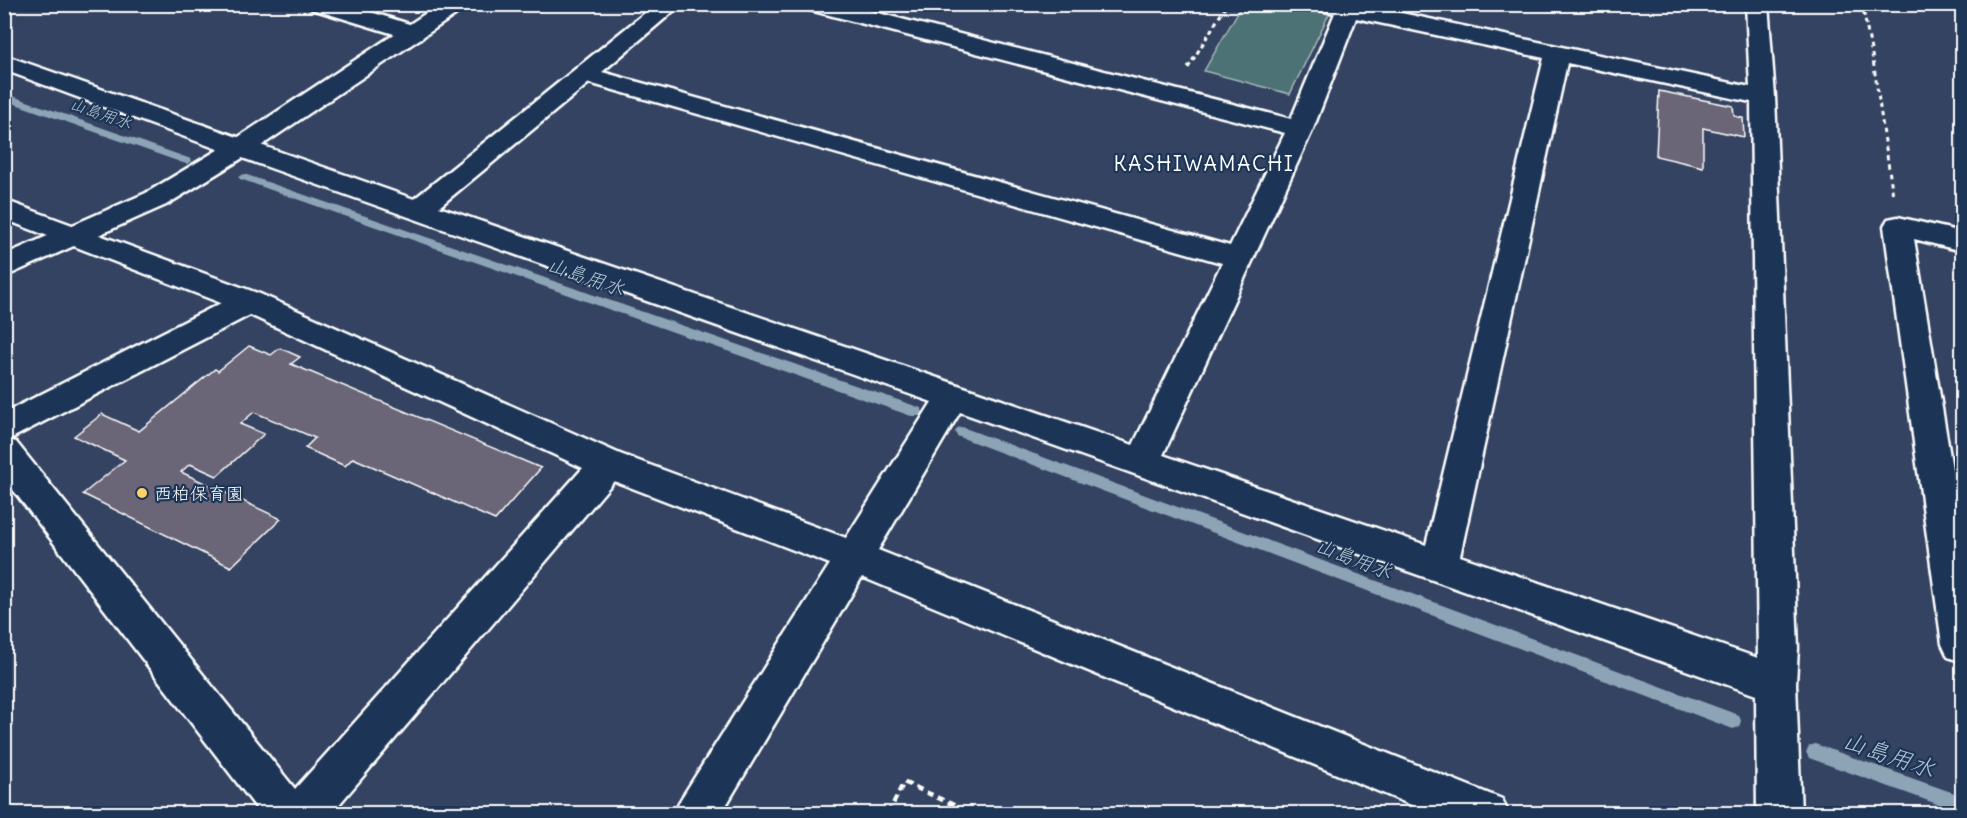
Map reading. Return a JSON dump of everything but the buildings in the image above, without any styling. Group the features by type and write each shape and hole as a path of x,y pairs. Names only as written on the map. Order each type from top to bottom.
{"street":[{"path":"320,4 414,33"},
{"path":"4,267 76,237 156,199 240,148 456,4"},
{"path":"418,210 582,74 671,4"},
{"path":"814,4 1300,129"},
{"path":"1756,5 1762,97 1778,648 1776,682 1779,813"},
{"path":"1142,462 1300,129 1336,7 1762,97"},
{"path":"1440,566 1557,53"},
{"path":"4,62 240,148 1776,682"},
{"path":"582,74 1240,258"},
{"path":"4,209 249,302 608,464 854,557 1486,813"},
{"path":"1962,242 1898,226 1962,644"},
{"path":"4,428 249,302"},
{"path":"696,813 953,396"},
{"path":"4,452 288,813"},
{"path":"302,813 608,464"}],"path":[{"path":"1172,95 1227,4"},
{"path":"1862,4 1874,60 1898,226"},
{"path":"888,813 904,782 973,813"}],"green space":[{"path":"1242,5 1289,5 1329,14 1290,94 1204,71"}],"waterway":[{"name":"山島用水","path":"4,96 187,161"},
{"name":"山島用水","path":"244,177 916,412"},
{"name":"山島用水","path":"962,432 1733,721"},
{"name":"山島用水","path":"1815,752 1948,799"}],"place":[{"name":"西柏保育園","path":"142,493"}],"district":[{"name":"KASHIWAMACHI","path":"1204,163"}]}
